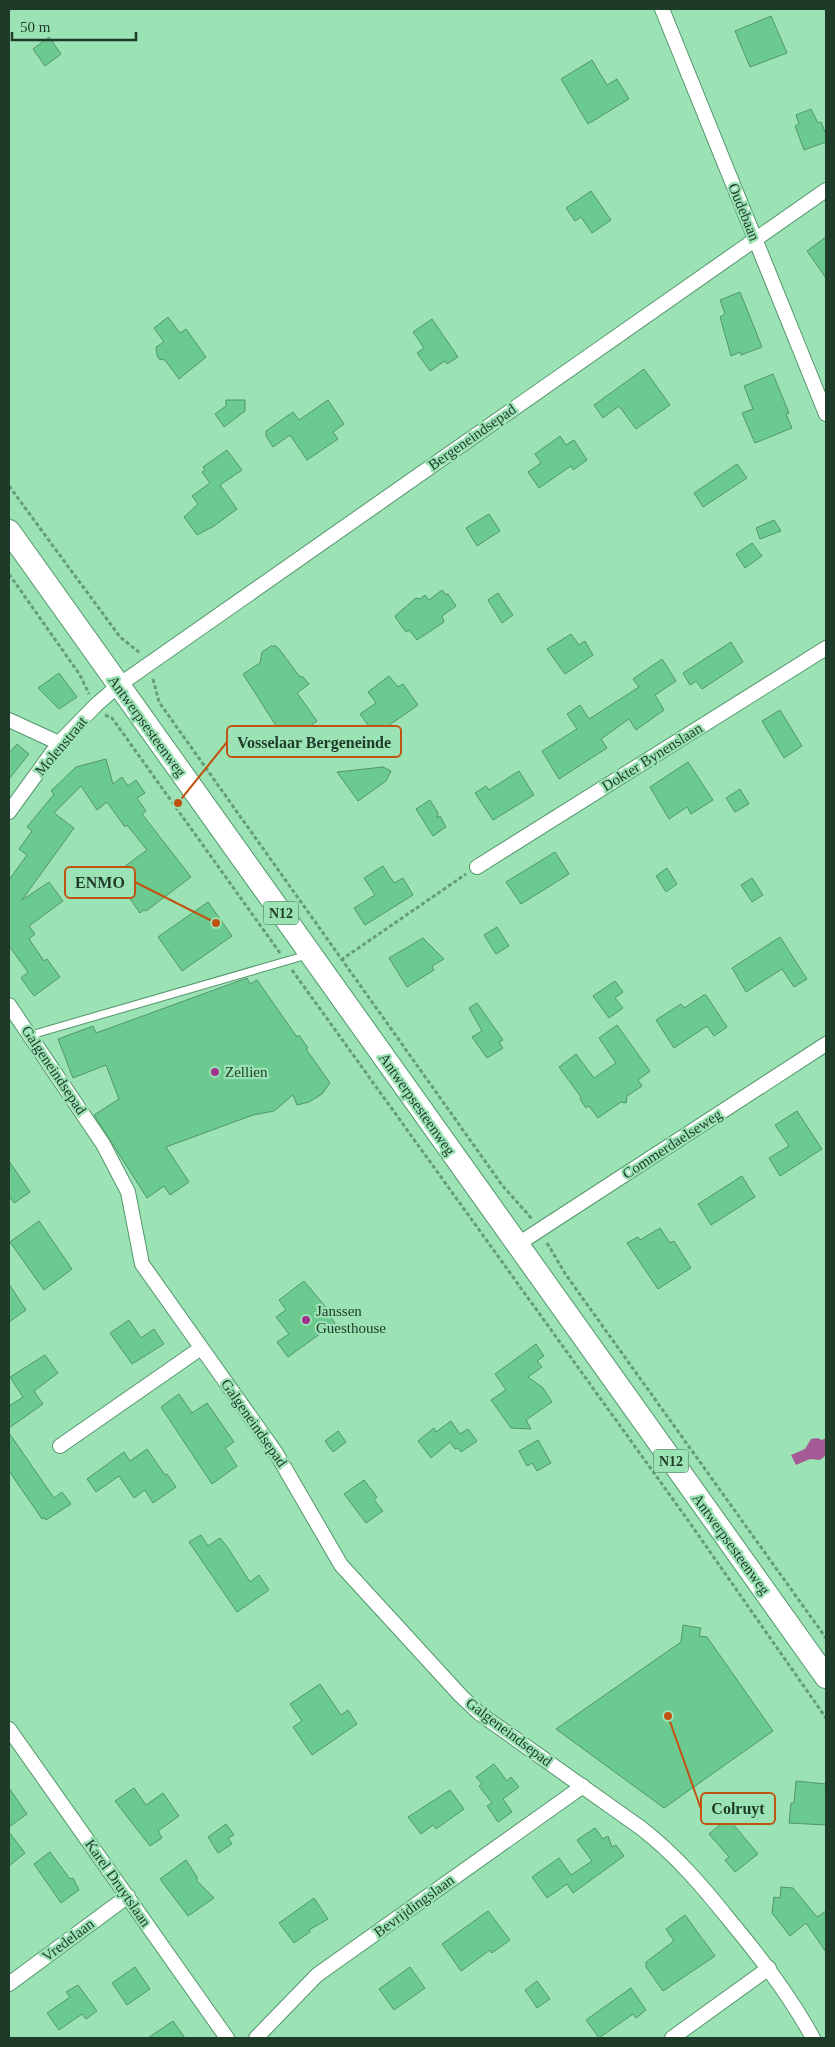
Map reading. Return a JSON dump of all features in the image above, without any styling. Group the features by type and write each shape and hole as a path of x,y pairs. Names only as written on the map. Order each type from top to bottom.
{"main road":[{"name":"Antwerpsesteenweg","path":"9,531 826,1677"}],"street":[{"name":"Oudebaan","path":"662,9 826,414"},
{"name":"Bergeneindsepad","path":"119,686 826,190"},
{"name":"Dokter Bynenslaan","path":"477,867 826,648"},
{"name":"Molenstraat","path":"9,812 59,743 96,705 119,686"},
{"path":"9,720 59,743"},
{"name":"Galgeneindsepad","path":"9,1005 103,1144 128,1192 142,1264 276,1453 341,1565 461,1696 479,1713 657,1840 693,1874 769,1968 813,2038"},
{"name":"Commerdaelseweg","path":"518,1244 826,1044"},
{"path":"60,1446 201,1348"},
{"name":"Karel Druytslaan","path":"9,1729 227,2038"},
{"name":"Bevrijdingslaan","path":"256,2038 317,1975 582,1786"},
{"name":"Vredelaan","path":"9,1984 128,1896"},
{"path":"672,2038 769,1968"}],"lane":[{"path":"31,1035 286,961 316,962"}],"path":[{"path":"9,486 120,638 139,652 148,664 159,702 502,1185 539,1230 566,1275 826,1638"},
{"path":"9,574 80,675 96,705 104,715 112,718 685,1516 826,1718"},
{"path":"316,962 342,959 477,867"}],"shaded area":[{"path":"817,1438 822,1440 826,1438 825,1456 820,1460 810,1459 796,1465 791,1455 805,1449 811,1439"}],"building":[{"path":"771,16 787,53 750,67 735,31"},
{"path":"49,37 61,54 45,66 33,49"},
{"path":"592,60 607,85 617,79 629,99 588,124 561,79"},
{"path":"811,109 818,123 821,122 826,134 826,142 804,150 795,126 799,124 796,115"},
{"path":"591,191 611,220 592,233 581,217 575,221 566,208"},
{"path":"826,237 826,278 807,251"},
{"path":"740,292 762,347 741,355 740,352 731,356 720,317 725,314 720,300"},
{"path":"168,317 180,333 186,329 206,357 179,379 165,360 159,359 157,355 156,347 164,342 154,328"},
{"path":"432,319 458,357 447,364 445,361 430,371 417,353 424,348 413,332"},
{"path":"644,369 670,405 636,429 619,406 603,418 594,405"},
{"path":"773,374 789,413 786,414 792,428 755,443 742,413 753,409 744,386"},
{"path":"226,400 245,400 245,411 224,427 215,414 226,406"},
{"path":"328,400 344,424 333,432 338,439 307,460 290,435 273,447 266,436 266,431 293,412 299,420"},
{"path":"560,436 566,445 574,440 587,460 573,470 571,466 539,488 528,472 541,463 535,454"},
{"path":"227,450 242,470 220,485 237,509 214,526 197,535 184,517 198,504 192,496 210,483 202,472 205,470 203,467"},
{"path":"737,464 747,478 703,507 694,493"},
{"path":"489,514 500,531 477,546 466,528"},
{"path":"774,520 781,531 760,539 756,528"},
{"path":"752,543 762,556 745,568 736,554"},
{"path":"442,590 446,595 448,594 456,606 442,616 444,622 417,640 409,630 406,632 395,617 396,615 416,598 420,599 425,595 429,600"},
{"path":"498,593 513,615 502,623 488,600"},
{"path":"571,634 579,645 585,641 593,655 565,674 547,649"},
{"path":"731,642 743,662 702,689 696,681 690,685 683,673"},
{"path":"271,646 276,646 280,650 299,676 303,677 309,684 297,693 317,721 287,743 243,674 260,663 262,652"},
{"path":"662,659 676,681 655,695 664,710 636,730 629,719 601,739 607,748 559,779 542,751 577,729 567,714 580,705 589,719 639,687 633,679"},
{"path":"59,673 77,697 59,709 38,688"},
{"path":"389,676 398,687 403,684 418,705 375,735 360,714 376,703 368,692"},
{"path":"780,710 802,746 784,758 762,721"},
{"path":"17,744 29,754 9,779 9,753"},
{"path":"106,759 113,784 122,777 128,786 136,780 145,793 137,798 146,811 142,814 191,877 146,911 144,910 140,913 113,875 147,850 127,825 125,827 107,802 97,810 81,786 54,813 74,828 22,900 49,882 63,901 29,926 35,934 29,939 44,961 47,959 60,977 34,996 21,978 28,972 9,946 9,880 27,855 19,849 32,831 27,827 54,794 51,791 76,767"},
{"path":"688,762 713,800 691,814 687,807 669,819 650,787"},
{"path":"383,767 391,771 386,781 358,801 337,772"},
{"path":"519,771 534,795 493,820 475,793 486,786 489,790"},
{"path":"740,789 749,804 735,812 726,798"},
{"path":"430,800 438,813 437,818 440,816 446,827 433,836 416,809"},
{"path":"555,852 569,874 521,904 506,882"},
{"path":"383,866 394,883 403,878 413,895 365,925 354,908 375,895 364,878"},
{"path":"667,868 677,884 666,892 656,876"},
{"path":"752,878 763,895 752,902 741,885"},
{"path":"208,902 232,936 182,971 158,937"},
{"path":"497,927 509,946 496,954 484,935"},
{"path":"780,937 807,979 794,987 782,969 746,992 732,968"},
{"path":"423,938 444,959 432,966 434,970 407,987 389,958"},
{"name":"Zellien","path":"247,978 250,984 257,980 297,1037 299,1035 308,1048 306,1049 330,1083 322,1094 309,1102 297,1105 293,1095 274,1111 253,1115 166,1147 189,1182 170,1195 164,1186 147,1198 94,1115 119,1099 106,1065 73,1078 58,1039 93,1026 96,1033"},
{"path":"615,981 623,992 615,998 623,1008 609,1018 593,996"},
{"path":"706,995 727,1027 714,1036 707,1026 674,1048 656,1020 681,1004 684,1008"},
{"path":"477,1003 503,1040 499,1042 503,1048 487,1058 472,1037 482,1031 469,1008"},
{"path":"617,1025 650,1071 638,1080 642,1086 627,1096 626,1103 621,1102 598,1118 589,1106 586,1108 580,1099 581,1097 559,1067 576,1054 594,1078 616,1063 599,1038"},
{"path":"797,1111 822,1149 780,1176 769,1158 789,1146 775,1125"},
{"path":"9,1161 30,1192 14,1203 9,1196"},
{"path":"742,1176 755,1197 711,1225 698,1204"},
{"path":"39,1221 72,1269 44,1290 10,1242"},
{"path":"660,1228 670,1243 674,1241 691,1268 658,1289 627,1243 638,1237 640,1240"},
{"name":"Janssen Guesthouse","path":"304,1281 329,1311 327,1313 335,1323 288,1357 277,1342 289,1334 276,1317 286,1310 279,1300"},
{"path":"9,1284 26,1310 9,1322"},
{"path":"129,1320 141,1338 154,1329 164,1344 132,1364 110,1333"},
{"path":"536,1344 544,1356 537,1361 542,1367 528,1377 543,1388 552,1402 526,1420 531,1429 511,1428 491,1400 506,1390 495,1374"},
{"path":"45,1355 58,1373 34,1391 43,1404 9,1428 9,1406 23,1397 10,1377"},
{"path":"179,1394 192,1413 207,1403 234,1442 225,1448 237,1466 212,1484 161,1407"},
{"path":"451,1421 460,1434 468,1429 477,1441 461,1452 458,1448 455,1449 450,1442 431,1458 418,1441 434,1428 436,1432"},
{"path":"338,1431 346,1442 333,1452 325,1441"},
{"path":"9,1433 54,1498 62,1492 71,1504 46,1520 45,1518 42,1519 9,1471"},
{"path":"538,1440 551,1463 537,1471 532,1463 527,1466 519,1451"},
{"path":"147,1449 176,1487 153,1503 145,1490 134,1498 119,1476 96,1492 87,1479 124,1452 130,1461"},
{"path":"364,1480 377,1497 374,1500 383,1511 366,1523 344,1494"},
{"path":"201,1535 208,1546 220,1538 250,1582 259,1575 269,1590 237,1612 189,1542"},
{"path":"683,1625 701,1628 699,1636 707,1637 773,1731 664,1808 556,1729 681,1642"},
{"path":"320,1684 341,1715 348,1710 357,1724 312,1755 293,1727 302,1721 290,1704"},
{"path":"494,1764 507,1781 511,1777 519,1787 503,1799 512,1812 498,1822 487,1806 492,1803 479,1786 482,1784 476,1777"},
{"path":"796,1781 826,1784 826,1825 789,1823 791,1803 794,1803"},
{"path":"9,1788 27,1814 9,1827"},
{"path":"134,1788 146,1805 163,1793 179,1816 158,1831 162,1838 150,1846 115,1801"},
{"path":"450,1790 464,1809 436,1829 433,1825 421,1834 408,1817"},
{"path":"728,1818 758,1854 735,1872 725,1860 729,1857 709,1834"},
{"path":"226,1824 234,1835 228,1838 232,1844 218,1853 208,1837"},
{"path":"595,1828 603,1839 608,1836 612,1847 616,1845 624,1856 573,1893 567,1884 547,1898 532,1877 559,1858 571,1875 592,1861 577,1840"},
{"path":"9,1832 25,1853 9,1866"},
{"path":"50,1852 70,1879 73,1878 79,1890 61,1903 34,1864"},
{"path":"186,1860 197,1877 197,1881 214,1898 188,1916 160,1879"},
{"path":"781,1887 793,1888 817,1917 826,1911 826,1952 806,1923 790,1936 772,1913 774,1897 780,1898"},
{"path":"314,1898 328,1919 309,1930 310,1932 294,1943 279,1923"},
{"path":"488,1911 510,1940 492,1953 490,1950 461,1971 442,1944"},
{"path":"685,1915 715,1956 663,1991 646,1967 646,1962 674,1941 666,1929"},
{"path":"135,1967 150,1989 127,2005 112,1983"},
{"path":"410,1967 425,1988 394,2010 379,1989"},
{"path":"537,1981 550,1999 537,2008 525,1990"},
{"path":"78,1985 97,2011 86,2019 82,2014 59,2030 47,2013 70,1997 66,1992"},
{"path":"631,1988 646,2010 636,2018 633,2014 599,2038 586,2020"},
{"path":"173,2021 185,2038 148,2038"}],"place":[{"name":"Vosselaar Bergeneinde","path":"178,803"},
{"name":"ENMO","path":"216,923"},
{"name":"Zellien","path":"215,1072"},
{"name":"Janssen Guesthouse","path":"306,1320"},
{"name":"Colruyt","path":"668,1716"}]}
